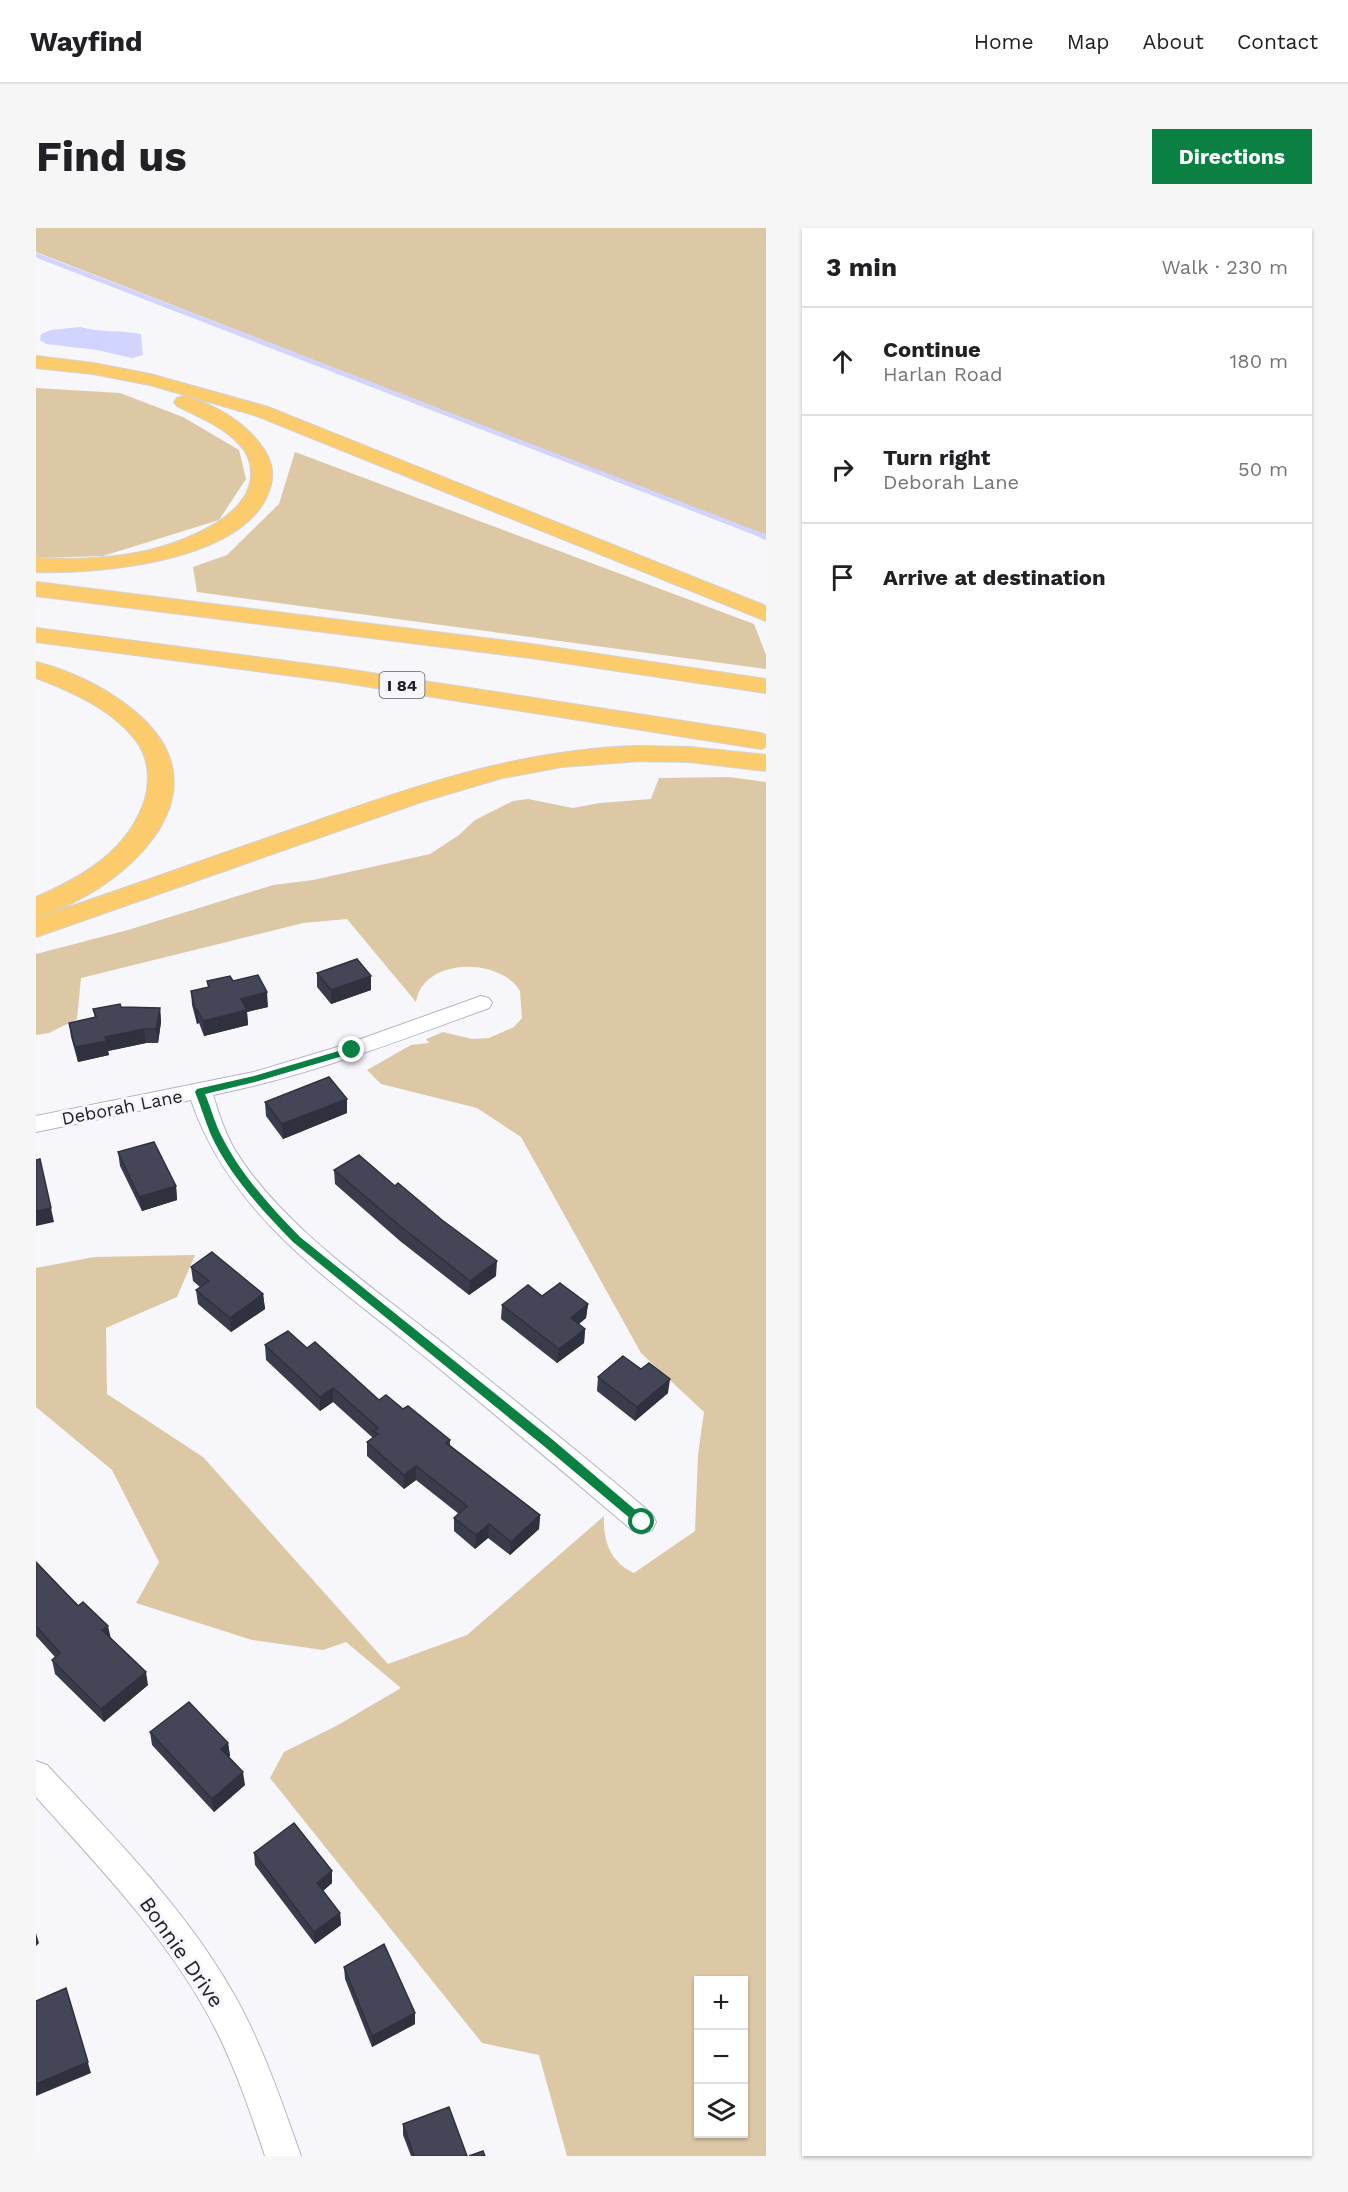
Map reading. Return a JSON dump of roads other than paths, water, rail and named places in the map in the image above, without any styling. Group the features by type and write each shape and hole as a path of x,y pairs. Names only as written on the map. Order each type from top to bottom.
{"highway":[{"path":"36,362 92,368 146,378 261,411 766,614"},
{"path":"36,374 121,383 198,408 229,425 247,442 260,457 265,475 257,498 242,516 198,542 154,556 117,563 82,566 36,565"},
{"path":"36,589 531,651 766,686"},
{"name":"I 84","path":"36,635 385,682 766,742"},
{"path":"36,669 93,696 138,728 155,752 161,780 158,802 150,823 129,850 92,880 36,908"},
{"path":"36,928 429,789 500,770 563,759 633,754 690,755 766,763"}],"street":[{"name":"Deborah Lane","path":"36,1124 255,1079 352,1050 481,1003"},
{"path":"200,1092 216,1136 236,1170 264,1206 297,1239 549,1443 642,1522"},
{"name":"Bonnie Drive","path":"36,1775 117,1863 174,1931 219,2001 257,2082 283,2156"}],"water":[{"path":"80,327 141,334 143,355 132,358 97,350 46,344 40,340 41,334 51,330"}],"waterway":[{"path":"36,255 766,537 763,536"}]}
